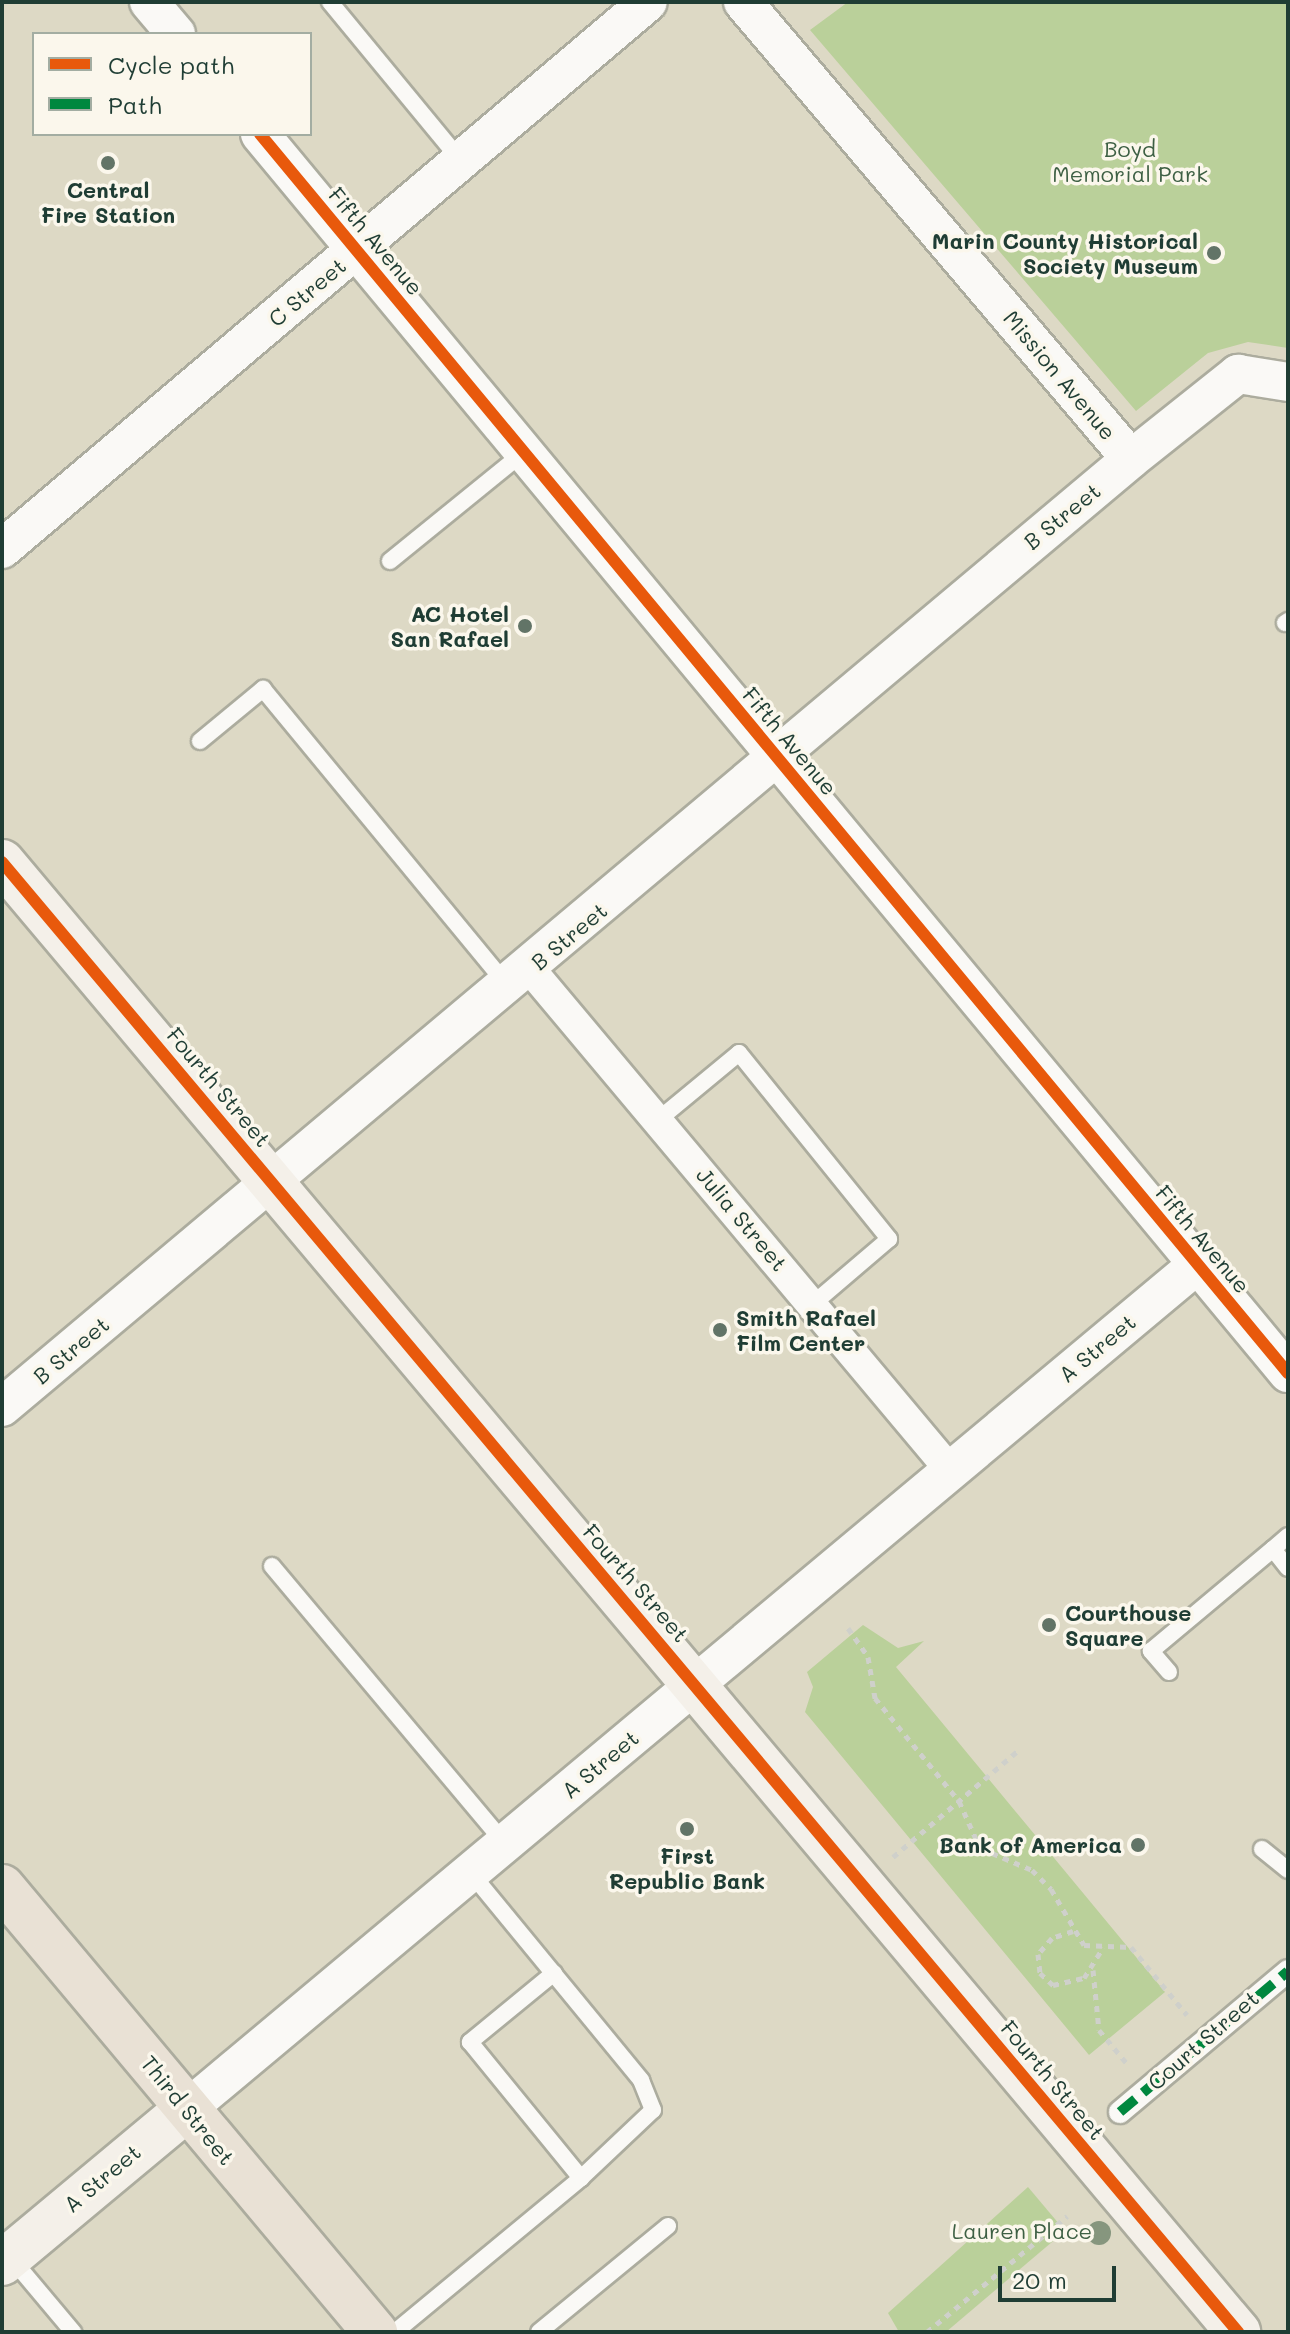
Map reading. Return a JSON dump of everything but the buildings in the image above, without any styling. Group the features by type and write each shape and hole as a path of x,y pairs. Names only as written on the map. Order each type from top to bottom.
{"main road":[{"name":"Fourth Street","path":"2,862 697,1684 1238,2332"},
{"name":"Third Street","path":"2,1887 375,2332"},
{"name":"A Street","path":"6,2260 187,2109"}],"street":[{"path":"149,2 174,32"},
{"name":"C Street","path":"2,549 648,2"},
{"name":"Mission Avenue","path":"743,2 1131,459 1238,374 1288,382"},
{"name":"Fifth Avenue","path":"262,136 1288,1373"},
{"name":"B Street","path":"2,1407 519,978 1131,459"},
{"name":"Julia Street","path":"519,978 658,1120 951,1471"},
{"name":"A Street","path":"187,2109 1198,1264"},
{"name":"Court Street","path":"1120,2112 1288,1971"}],"lane":[{"path":"330,2 461,161"},
{"path":"390,561 525,450"},
{"path":"200,741 263,689 519,978"},
{"path":"658,1120 739,1053 889,1239 813,1304"},
{"path":"1169,1672 1151,1651 1288,1536"},
{"path":"1273,1549 1288,1568"},
{"path":"272,1566 505,1844"},
{"path":"1262,1849 1288,1870"},
{"path":"395,2332 581,2178 653,2110 641,2080 470,1872"},
{"path":"554,1973 470,2042 581,2178"},
{"path":"539,2332 668,2226"},
{"path":"6,2260 73,2332"}],"path":[{"path":"848,1628 868,1657 875,1698 959,1801 976,1839 992,1853 1032,1870 1051,1889 1084,1945 1131,1947 1179,2006"},
{"path":"917,1836 1020,1749"},
{"path":"1073,1931 1042,1945 1037,1965 1040,1973 1053,1985 1062,1985 1093,1970"},
{"path":"1104,1947 1093,1970 1099,2030 1147,2089"},
{"path":"927,2332 1067,2216"}],"green space":[{"name":"Boyd Memorial Park","path":"848,2 1288,2 1288,348 1248,342 1208,353 1136,411 810,30"},
{"path":"863,1625 898,1648 924,1641 896,1667 1165,1992 1089,2055 805,1712 813,1687 807,1672"},
{"name":"Lauren Place","path":"1028,2187 1065,2231 946,2332 899,2332 888,2313"}],"marked path":[{"path":"1120,2112 1288,1971"}],"cycle path":[{"path":"262,136 1288,1373"},
{"path":"2,862 1238,2332"}],"place":[{"name":"Central Fire Station","path":"108,163"},
{"name":"Marin County Historical Society Museum","path":"1214,253"},
{"name":"AC Hotel San Rafael","path":"525,626"},
{"name":"Smith Rafael Film Center","path":"720,1330"},
{"name":"Courthouse Square","path":"1049,1625"},
{"name":"First Republic Bank","path":"687,1829"},
{"name":"Bank of America","path":"1138,1845"}]}
